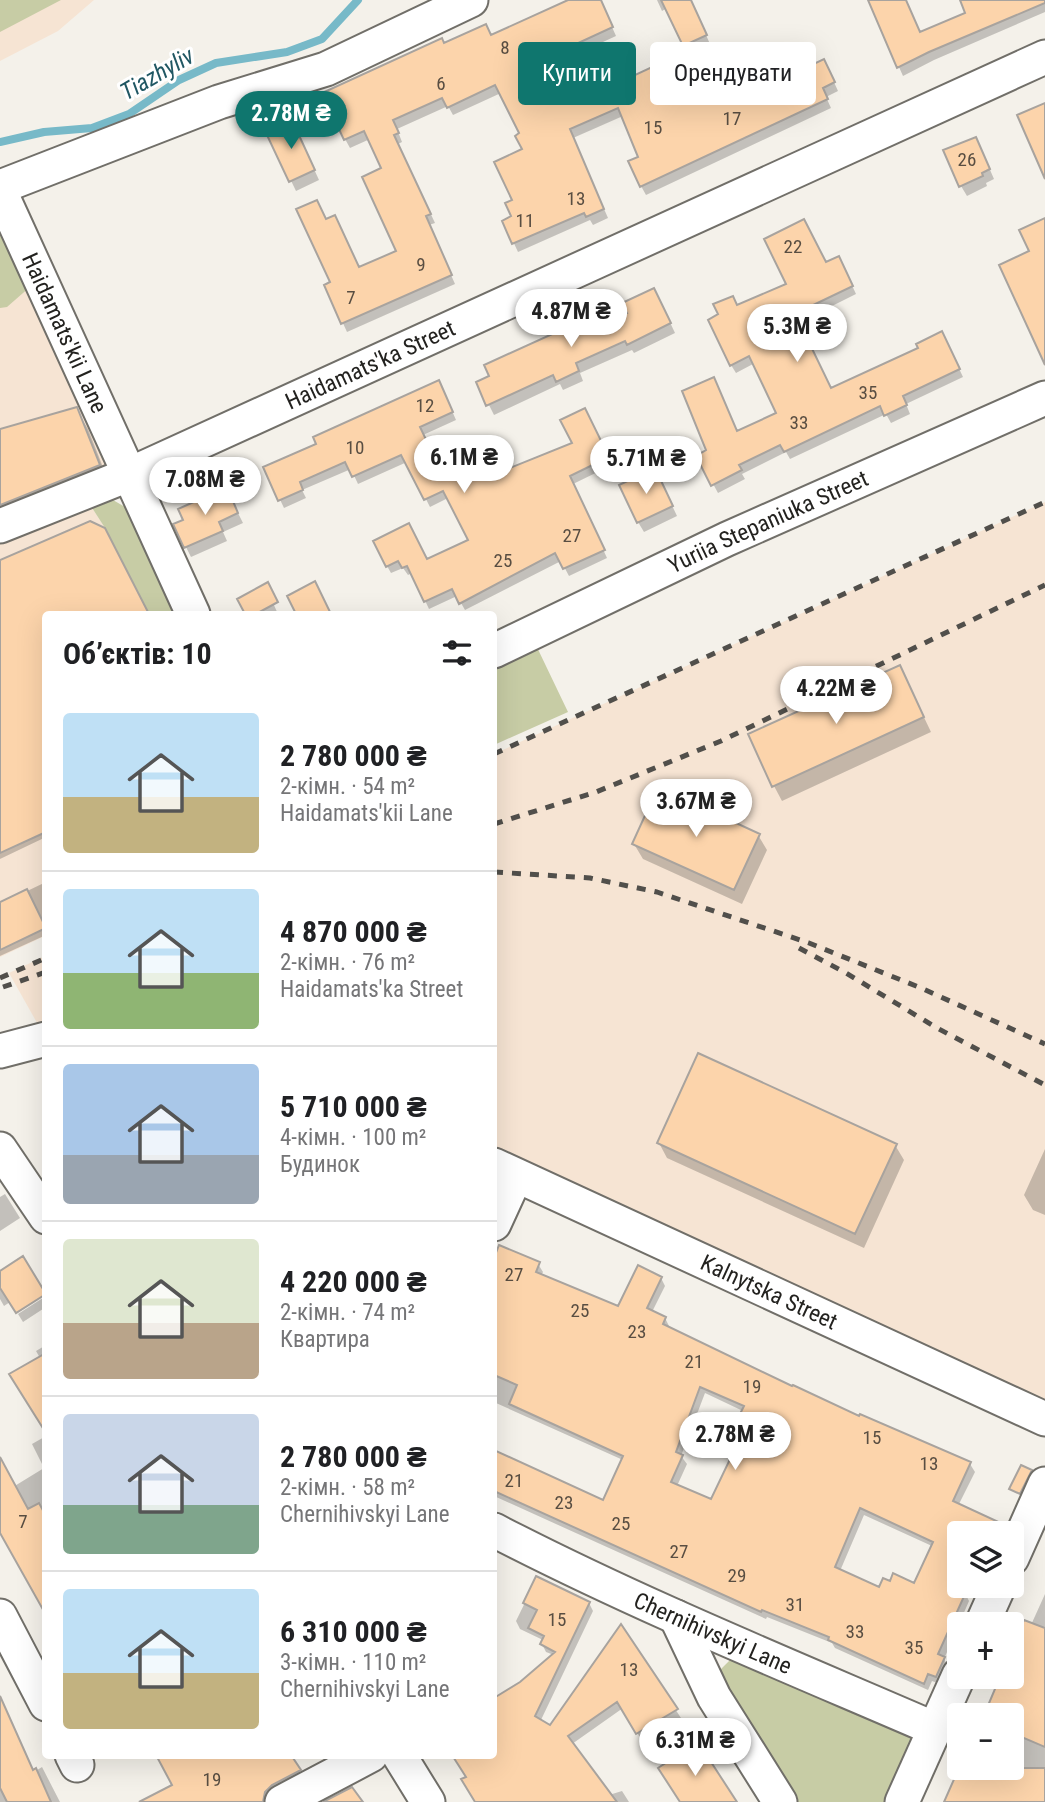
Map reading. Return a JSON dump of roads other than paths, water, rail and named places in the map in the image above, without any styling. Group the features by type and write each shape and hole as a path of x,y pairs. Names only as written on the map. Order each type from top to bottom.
{"street":[{"name":"Haidamats'kii Lane","path":"128,475 0,189 219,102 326,69 471,0"},
{"name":"Haidamats'ka Street","path":"0,526 128,475 1045,57"},
{"name":"Yuriia Stepaniuka Street","path":"497,650 727,539 1045,398"},
{"path":"128,475 192,611"},
{"path":"0,1051 42,1040"},
{"path":"0,1149 42,1211"},
{"path":"497,1209 505,1170"},
{"name":"Kalnytska Street","path":"505,1170 1045,1419"},
{"path":"1024,1531 1045,1484"},
{"name":"Chernihivskyi Lane","path":"497,1532 552,1561 676,1617 935,1729"},
{"path":"0,1616 42,1696"},
{"path":"676,1617 714,1697 780,1802"},
{"path":"902,1802 953,1689"},
{"path":"282,1802 363,1759"},
{"path":"401,1759 428,1802"}],"waterway":[{"name":"Tiazhyliv","path":"0,142 44,132 92,128 129,114 179,80 216,63 287,52 322,39 358,0"}],"railway":[{"path":"497,753 1045,502"},
{"path":"497,823 596,792 721,741 1045,585"},
{"path":"497,872 590,878 657,892 809,943 921,988 1045,1044"},
{"path":"799,948 937,1028 1045,1085"},
{"path":"0,978 42,960"},
{"path":"3,987 42,973"}]}
